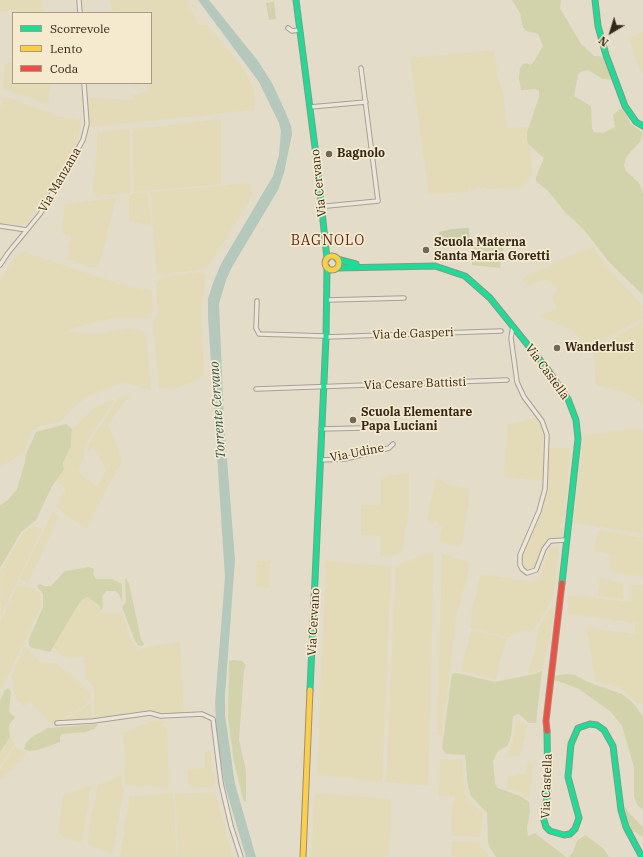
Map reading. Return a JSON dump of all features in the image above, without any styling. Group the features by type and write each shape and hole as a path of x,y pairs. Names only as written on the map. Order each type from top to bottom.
{"main road":[{"name":"Via Cervano","path":"296,0 322,198 327,259"},
{"path":"595,0 598,26 604,48 625,106 636,122 643,126"},
{"path":"325,242 339,264 336,269 329,274 327,284"},
{"path":"336,269 327,267 327,259 335,258 369,267"},
{"name":"Via Castella","path":"336,269 435,266 459,273 480,287 513,326 560,386 568,399 576,420 578,439 565,540 546,721 548,748 548,793 543,817 546,827 550,831 564,835 570,834 575,829 579,818 568,777 571,744 573,736 578,728 590,724 597,725 604,730 612,742 621,810 626,827 642,857"},
{"name":"Via Cervano","path":"303,857 326,336 327,267"}],"street":[{"path":"79,0 80,12"},
{"path":"288,28 292,31 299,30"},
{"name":"Via Cervano","path":"326,206 378,201 362,68"},
{"name":"Via Manzana","path":"0,265 50,198 83,140 87,124 84,84"},
{"path":"310,107 366,102"},
{"path":"0,226 27,230"},
{"path":"327,300 404,298"},
{"name":"Via de Gasperi","path":"256,301 256,328 260,334 326,336 501,331"},
{"name":"Via Castella","path":"513,326 511,338 517,382 524,397 542,421 547,435 544,489 539,511 520,556 520,565 522,570 527,573 536,570 544,549 550,541 565,540"},
{"name":"Via Cesare Battisti","path":"323,387 507,380"},
{"path":"256,389 323,387"},
{"path":"322,429 363,428"},
{"name":"Via Udine","path":"320,460 345,458 389,448 393,444"},
{"path":"57,723 93,722 150,713 161,716 202,714 213,719 221,783 231,826 241,857"}],"shaded area":[{"path":"0,0 42,0 43,12 16,12 15,10 0,12"},
{"path":"109,0 186,0 199,25 207,25 244,69 254,91 254,110 90,127 88,98 134,100 133,95 148,92 148,84 152,84 152,12 113,12"},
{"path":"643,32 643,72 641,73 629,37"},
{"path":"494,50 498,78 503,91 507,128 527,127 532,165 531,174 524,186 517,188 486,189 485,187 468,189 468,192 429,195 410,58"},
{"path":"5,62 12,63 12,84 51,84 48,104 3,89"},
{"path":"134,84 148,84 135,86"},
{"path":"6,97 57,116 78,119 81,123 78,141 54,182 31,218 27,223 21,225 0,223 0,109 3,98"},
{"path":"221,119 221,184 134,192 133,129"},
{"path":"130,129 130,193 92,196 97,149 97,132"},
{"path":"250,184 252,195 208,266 204,269 157,275 150,192"},
{"path":"147,192 151,226 129,221 129,196 134,193"},
{"path":"116,198 99,267 91,268 68,259 71,237 61,232 65,204"},
{"path":"592,246 607,267 643,306 643,318 588,348 572,329 539,316 557,308 552,297 557,291 556,287 546,279 527,286 523,278"},
{"path":"22,251 120,284 152,291 152,311 148,318 114,318 74,328 69,332 94,334 131,328 146,333 151,390 122,382 86,398 72,408 61,422 41,426 33,430 23,453 0,467 0,282 15,257"},
{"path":"202,272 205,273 206,276 201,308 204,375 192,382 175,388 159,389 153,321 158,314 156,285 163,277"},
{"path":"643,322 643,406 628,393 598,386 596,383 594,354 592,349"},
{"path":"126,395 130,395 108,425 118,447 122,461 86,529 56,507 66,489 56,480 64,470 63,463 71,446 72,429 94,408 106,402 115,400 88,439 85,447 84,460 79,470 80,474 97,487 106,469 93,446 87,455 88,445 118,399"},
{"path":"536,418 539,420 544,435 543,481 504,477 508,424"},
{"path":"631,429 643,430 643,534 573,522 584,435"},
{"path":"550,448 571,448 562,537 551,539 546,543 534,569 527,571 521,564 522,554 535,527 546,496"},
{"path":"409,473 409,510 401,553 380,556 381,536 361,535 361,505 381,505 381,477"},
{"path":"436,477 447,484 470,489 462,546 439,543 442,527 439,526 439,522 434,521 433,524 427,521"},
{"path":"53,511 59,516 28,583 20,579"},
{"path":"35,526 42,529 1,615 0,572 23,533"},
{"path":"598,530 643,538 643,577 610,572 611,554 594,551"},
{"path":"554,546 559,547 556,582 552,600 533,631 518,632 508,638 470,628 472,618 471,614 481,574 533,582 540,575 550,549"},
{"path":"428,553 434,553 428,786 386,782 396,566"},
{"path":"442,554 469,562 469,569 456,618 446,703 444,705 442,735 437,735"},
{"path":"257,561 270,561 269,588 256,587"},
{"path":"326,561 391,566 382,782 317,775"},
{"path":"600,578 622,583 624,599 598,596"},
{"path":"17,585 35,589 40,593 41,608 0,691 0,623"},
{"path":"631,585 643,585 643,704 636,702 621,688 596,681 586,628 635,634 635,623 568,614 568,595 632,602"},
{"path":"87,597 99,605 103,613 118,614 123,617 132,642 137,649 180,642 184,715 155,714 94,719 94,691 92,685 86,679 85,659 83,657 67,658 54,649 54,645 80,602"},
{"path":"555,607 549,644 542,669 535,673 528,674 535,650 538,629 551,608"},
{"path":"471,630 508,639 502,653 496,679 461,671"},
{"path":"25,646 41,662 56,663 68,672 91,693 91,699 81,708 53,725 30,702 25,707 16,699 12,675"},
{"path":"91,703 92,721 60,724 66,720"},
{"path":"162,720 163,726 167,727 169,788 125,785 124,768 126,764 123,733 144,724"},
{"path":"517,721 527,726 520,756 508,757"},
{"path":"10,737 14,741 14,745 0,766 0,752"},
{"path":"15,746 27,753 0,780 0,769"},
{"path":"211,750 212,772 214,772 214,787 189,788 187,769 205,768 205,751"},
{"path":"440,759 462,760 465,794 470,802 483,813 480,837 451,836 452,808 455,796 439,796"},
{"path":"528,763 534,764 529,799 506,788 508,776 513,777 514,774 525,774"},
{"path":"122,775 122,788 124,789 112,854 88,845 89,827 98,785"},
{"path":"91,786 82,843 63,837 58,833 63,795"},
{"path":"215,792 233,857 179,857 175,794"},
{"path":"173,793 177,857 120,857 130,796"},
{"path":"315,793 391,799 389,857 311,857"},
{"path":"452,841 480,842 480,846 489,857 451,857"}],"green space":[{"path":"512,0 561,0 560,8 581,44 594,56 605,57 613,80 603,79 588,70 580,72 578,75 574,96 591,106 592,128 594,132 603,133 615,127 613,115 620,109 623,109 631,124 643,133 640,142 627,156 624,165 626,171 639,183 643,193 643,295 610,263 584,230 565,212 548,191 536,181 536,177 544,158 528,144 527,132 539,97 539,91 536,89 521,90 519,78 520,68 523,64 527,63 530,65 533,63 543,46 538,34 526,31 523,27 520,13"},
{"path":"274,2 276,19 269,20 266,3"},
{"path":"469,228 470,242 440,242 439,232 452,229"},
{"path":"504,244 500,268 472,265 472,261 477,258 476,250 471,247"},
{"path":"66,424 72,429 71,446 63,463 64,470 52,486 36,520 21,532 0,568 0,505 7,501 17,489 26,454 36,432"},
{"path":"89,567 94,569 93,574 96,579 112,579 122,584 122,602 119,594 115,591 106,591 102,597 103,607 101,610 99,605 87,597 80,602 50,652 32,648 29,645 29,639 43,607 43,594 37,586 40,584 44,586 51,586 65,571"},
{"path":"126,578 129,584 141,639 144,644 143,646 138,645 135,641 122,607 126,602"},
{"path":"229,661 242,661 246,665 244,670 239,740 246,771 246,801 244,802 234,762 228,718"},
{"path":"542,671 536,723 529,723 519,714 513,716 509,742 507,746 498,751 493,761 495,784 498,788 520,796 529,802 530,812 527,827 528,836 535,833 566,857 496,857 488,842 487,813 471,796 468,787 465,755 446,754 442,748 452,674 457,673 495,682 535,674"},
{"path":"566,674 575,675 588,682 622,694 631,701 643,716 643,810 637,804 634,797 634,767 622,726 611,712 579,689 552,679 553,676"},
{"path":"8,688 11,692 9,712 15,717 9,725 10,737 0,752 0,701 5,690"},
{"path":"98,724 94,729 86,732 62,734 60,737 60,742 38,750 29,751 24,749 26,743 32,737 48,728"},
{"path":"621,801 629,813 643,827 643,837 635,832 631,832 625,818"},
{"path":"585,835 603,848 609,857 569,857 573,852 577,841"}],"water":[{"name":"Torrente Cervano","path":"198,0 209,0 258,61 272,83 291,126 292,134 284,173 278,190 232,267 226,280 219,304 224,421 235,560 225,695 225,715 235,784 256,857 246,857 225,786 217,739 215,703 225,577 208,299 221,264 273,176 279,155 281,131 279,123 259,82"}],"traffic: fast":[{"path":"296,0 317,163 327,259"},
{"path":"595,0 598,26 606,55 625,106 636,122 643,126"},
{"path":"337,259 356,264"},
{"path":"337,268 435,266 465,276 490,298 548,370 568,399 576,420 578,439 562,583"},
{"path":"310,690 326,337 327,267"},
{"path":"547,731 548,793 543,817 546,827 550,831 564,835 570,834 575,829 579,818 568,777 571,744 578,728 590,724 597,725 604,730 613,746 621,810 626,827 642,857"}],"traffic: slow":[{"path":"332,256 337,258 339,263 337,268 332,270 327,268 325,263 327,258 332,256"},
{"path":"303,857 310,690"}],"traffic: jam":[{"path":"547,731 546,721 562,583"}],"place":[{"name":"Bagnolo","path":"329,154"},
{"name":"Scuola Materna Santa Maria Goretti","path":"426,250"},
{"name":"Wanderlust","path":"557,348"},
{"name":"Scuola Elementare Papa Luciani","path":"353,420"}],"district":[{"name":"BAGNOLO","path":"328,241"}]}
